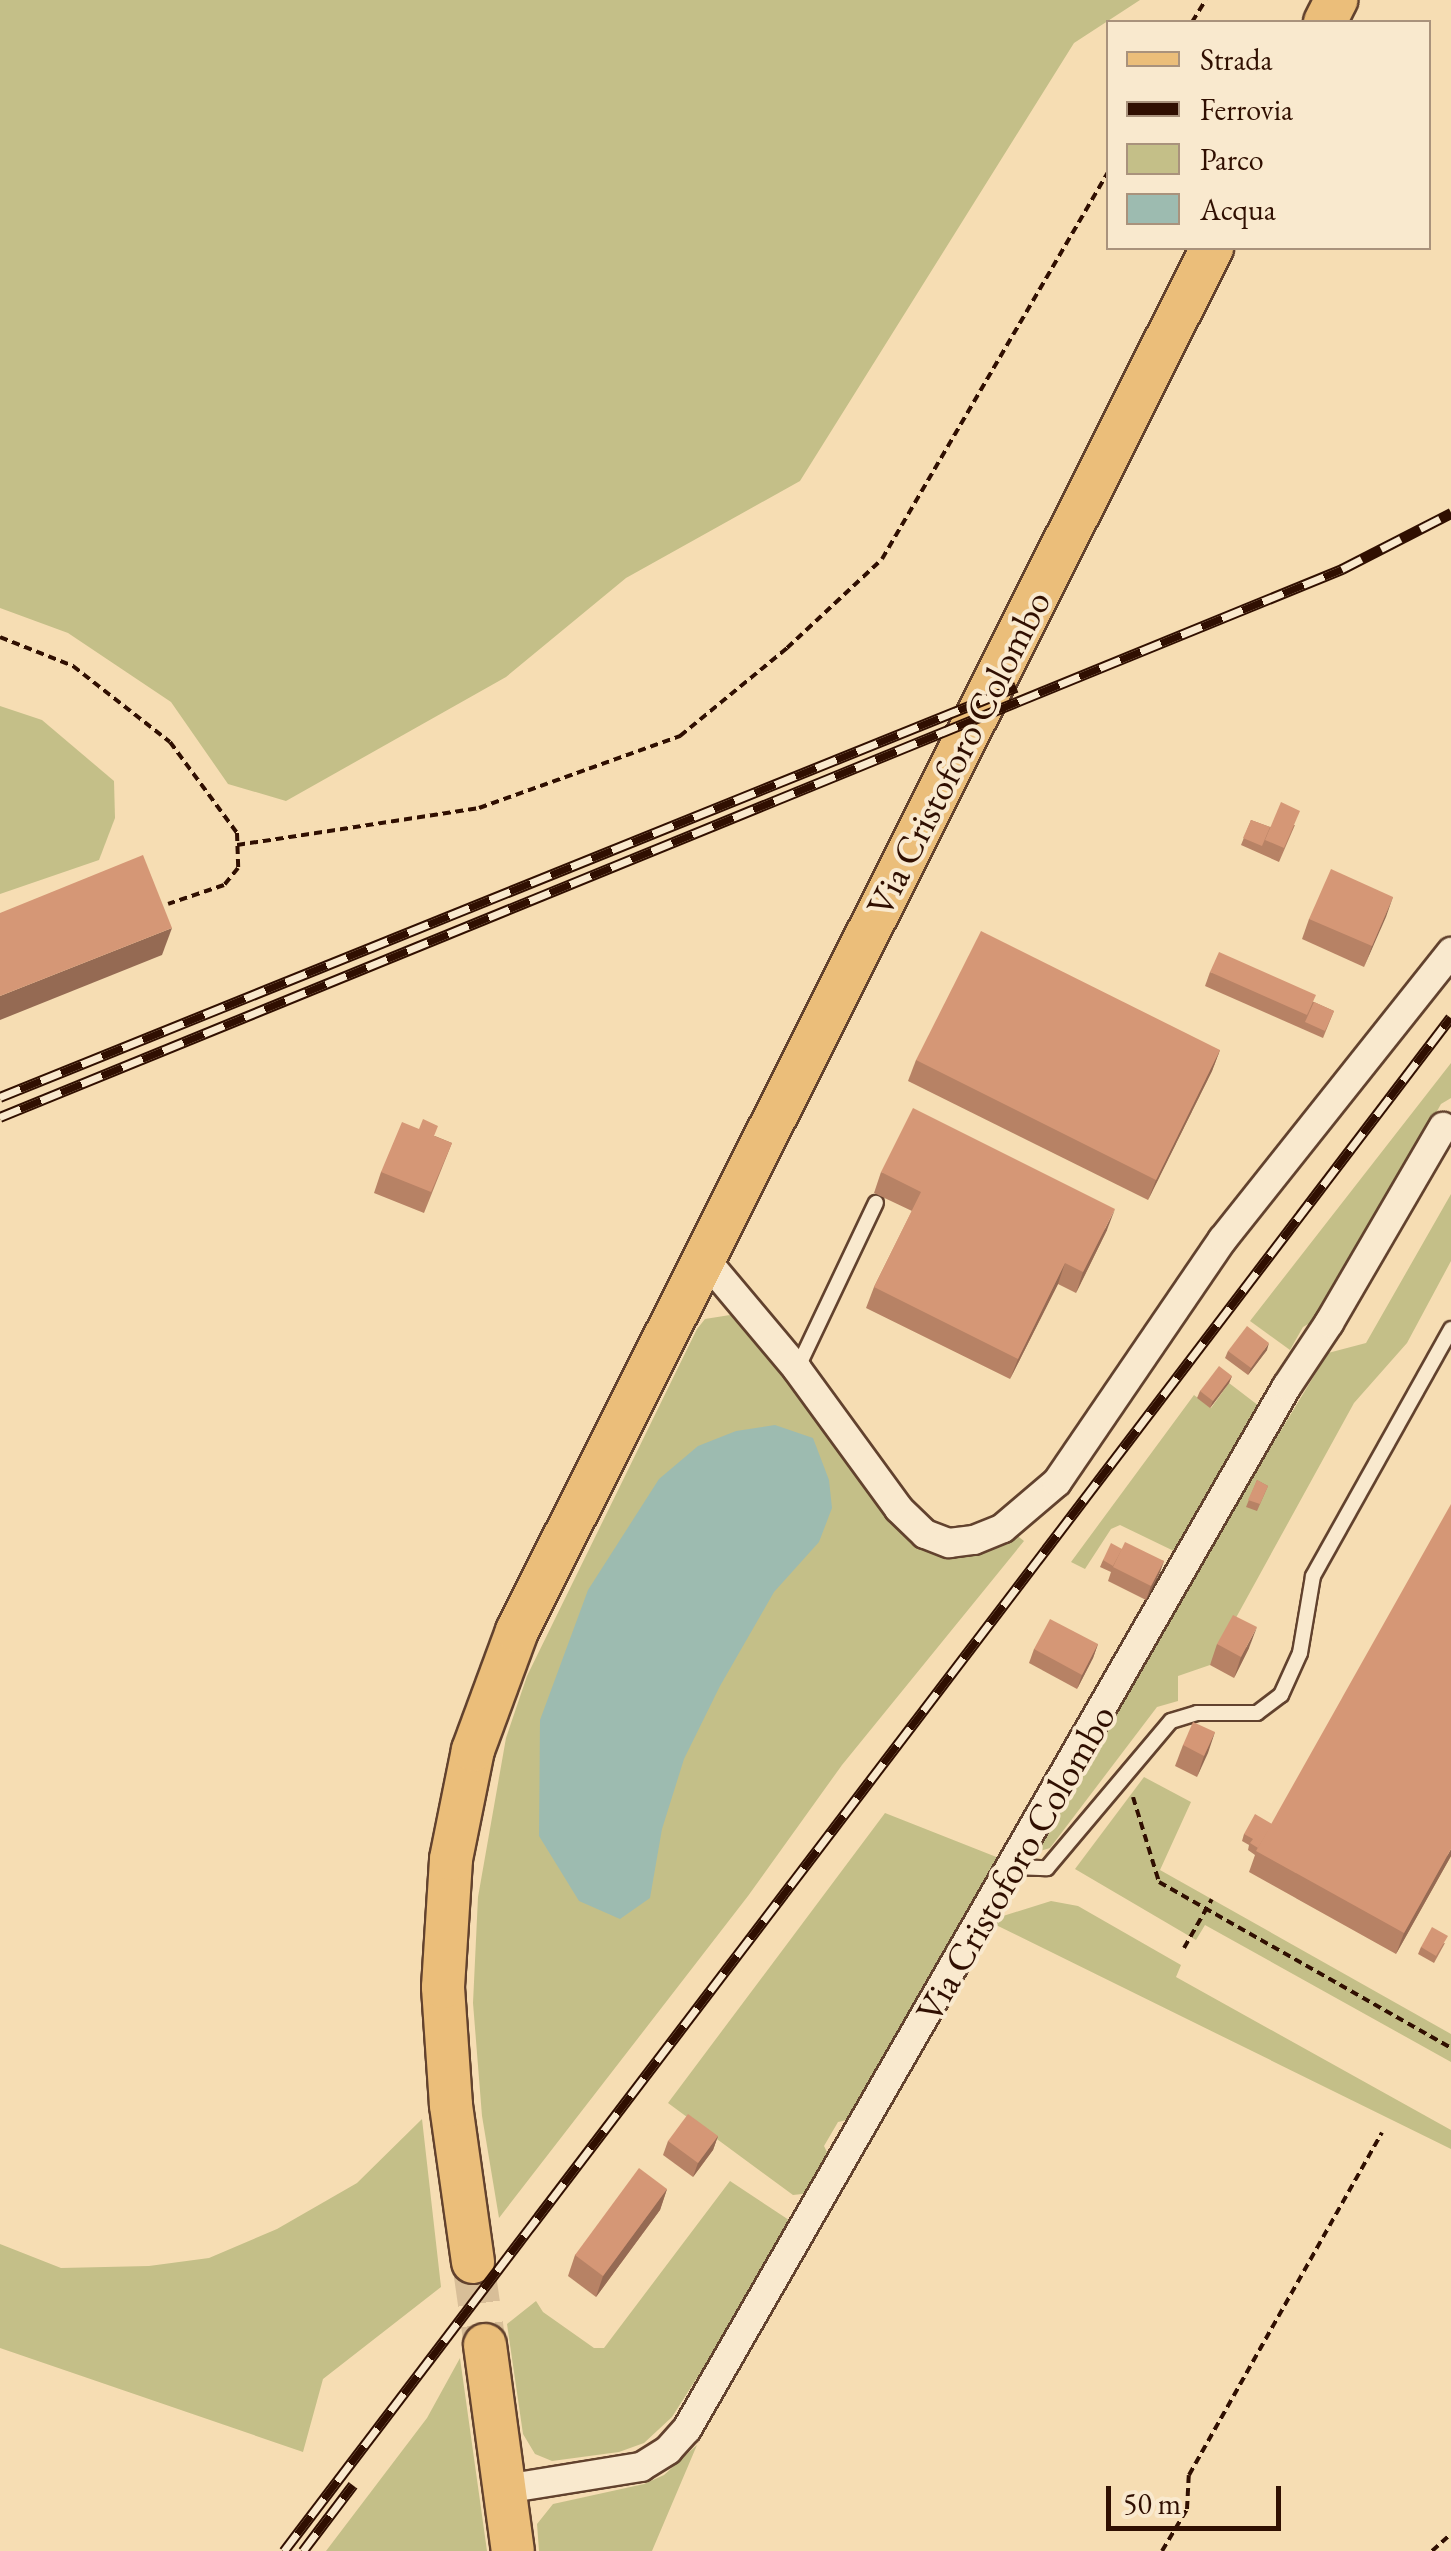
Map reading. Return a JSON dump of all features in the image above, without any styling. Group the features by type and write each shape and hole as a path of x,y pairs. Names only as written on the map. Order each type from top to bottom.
{"main road":[{"name":"Via Cristoforo Colombo","path":"473,2262 451,2105 444,1949 451,1858 473,1750 517,1632 1211,250"},
{"path":"485,2346 513,2551"}],"street":[{"path":"704,1258 797,1369 899,1509 925,1534 949,1543 974,1540 1002,1528 1057,1482 1223,1239 1451,952"},
{"name":"Via Cristoforo Colombo","path":"505,2489 641,2467 668,2450 687,2429 1014,1868 1287,1386 1329,1323 1443,1126"}],"lane":[{"path":"797,1369 876,1203"},
{"path":"1014,1868 1047,1868 1171,1721 1197,1712 1257,1713 1281,1695 1300,1652 1313,1576 1451,1329"}],"path":[{"path":"237,844 479,808 680,736 787,648 882,559 1106,176"},
{"path":"0,637 73,666 170,742 237,833 238,868 224,885 168,904"},
{"path":"1119,1781 1136,1802 1154,1876 1451,2048"},
{"path":"1184,1948 1212,1899"},
{"path":"1162,2551 1187,2509 1189,2475 1382,2133"},
{"path":"1432,2551 1451,2534"}],"green space":[{"path":"0,0 1140,0 1074,43 800,481 626,578 506,677 286,801 228,784 171,702 68,633 0,608"},
{"path":"0,706 42,720 114,781 115,818 99,860 0,894"},
{"path":"1451,1063 1451,1098 1441,1104 1324,1315 1303,1327 1290,1350 1250,1321"},
{"path":"1451,1194 1451,1261 1407,1343 1354,1403 1210,1665 1178,1676 1178,1701 1157,1707 1050,1848 1040,1851 1037,1847 1174,1606 1328,1353 1366,1343"},
{"path":"730,1315 919,1538 1010,1530 1024,1541 842,1765 748,1896 499,2218 482,2116 473,2003 478,1897 506,1738 527,1676 697,1329 705,1319"},
{"path":"1229,1383 1259,1406 1178,1553 1120,1525 1111,1529 1085,1569 1071,1562 1194,1395 1211,1408"},
{"path":"1144,1777 1191,1802 1160,1870 1451,2034 1451,2062 1205,1925 1196,1940 1075,1869"},
{"path":"885,1813 1004,1860 856,2118 838,2122 824,2146 831,2160 811,2193 793,2195 668,2103"},
{"path":"1051,1901 1078,1906 1181,1965 1176,1977 1451,2130 1451,2149 994,1924 1003,1916"},
{"path":"422,2119 441,2287 323,2379 303,2452 0,2348 0,2244 61,2268 149,2266 209,2258 277,2229 357,2183"},
{"path":"730,2181 795,2224 672,2417 644,2443 619,2452 552,2461 535,2454 523,2434 507,2324 536,2301 543,2312 594,2348 604,2348"},
{"path":"460,2358 487,2551 326,2551 427,2418"},
{"path":"697,2445 652,2551 539,2551 537,2524 553,2504 644,2484 664,2475"}],"water":[{"path":"775,1425 813,1438 829,1480 832,1508 819,1542 774,1592 720,1686 684,1759 662,1829 650,1898 620,1919 579,1901 539,1836 540,1720 588,1590 659,1479 698,1446 736,1431"}],"building":[{"path":"1281,802 1300,811 1284,848 1265,840"},
{"path":"1251,820 1270,827 1262,846 1243,838"},
{"path":"143,855 172,928 0,996 0,913"},
{"path":"1331,869 1393,897 1372,946 1309,919"},
{"path":"981,931 1220,1050 1156,1180 916,1060"},
{"path":"1219,952 1316,995 1307,1015 1210,972"},
{"path":"1314,1002 1334,1011 1325,1031 1305,1022"},
{"path":"913,1108 1115,1209 1083,1272 1065,1263 1018,1359 874,1287 921,1192 881,1172"},
{"path":"423,1119 438,1126 434,1136 452,1143 431,1192 381,1172 402,1122 419,1129"},
{"path":"1247,1326 1269,1343 1251,1368 1228,1351"},
{"path":"1219,1366 1232,1376 1213,1401 1200,1391"},
{"path":"1257,1480 1268,1486 1260,1504 1248,1500"},
{"path":"1451,1504 1451,1849 1404,1933 1256,1851"},
{"path":"1125,1542 1164,1561 1151,1586 1113,1567"},
{"path":"1111,1543 1122,1549 1113,1566 1103,1560"},
{"path":"1233,1615 1257,1627 1241,1657 1217,1644"},
{"path":"1050,1619 1098,1644 1082,1675 1034,1649"},
{"path":"1193,1722 1215,1732 1204,1756 1183,1745"},
{"path":"1255,1814 1272,1824 1258,1848 1244,1834"},
{"path":"1432,1927 1448,1936 1436,1956 1421,1947"},
{"path":"688,2114 718,2136 698,2163 668,2141"},
{"path":"639,2168 667,2189 603,2276 575,2255"}],"tunnel":[{"path":"473,2262 485,2345"}],"railway":[{"path":"0,1117 1342,569 1451,513"},
{"path":"0,1097 1016,687"},
{"path":"284,2551 1451,1017"},
{"path":"303,2551 353,2485"}]}
